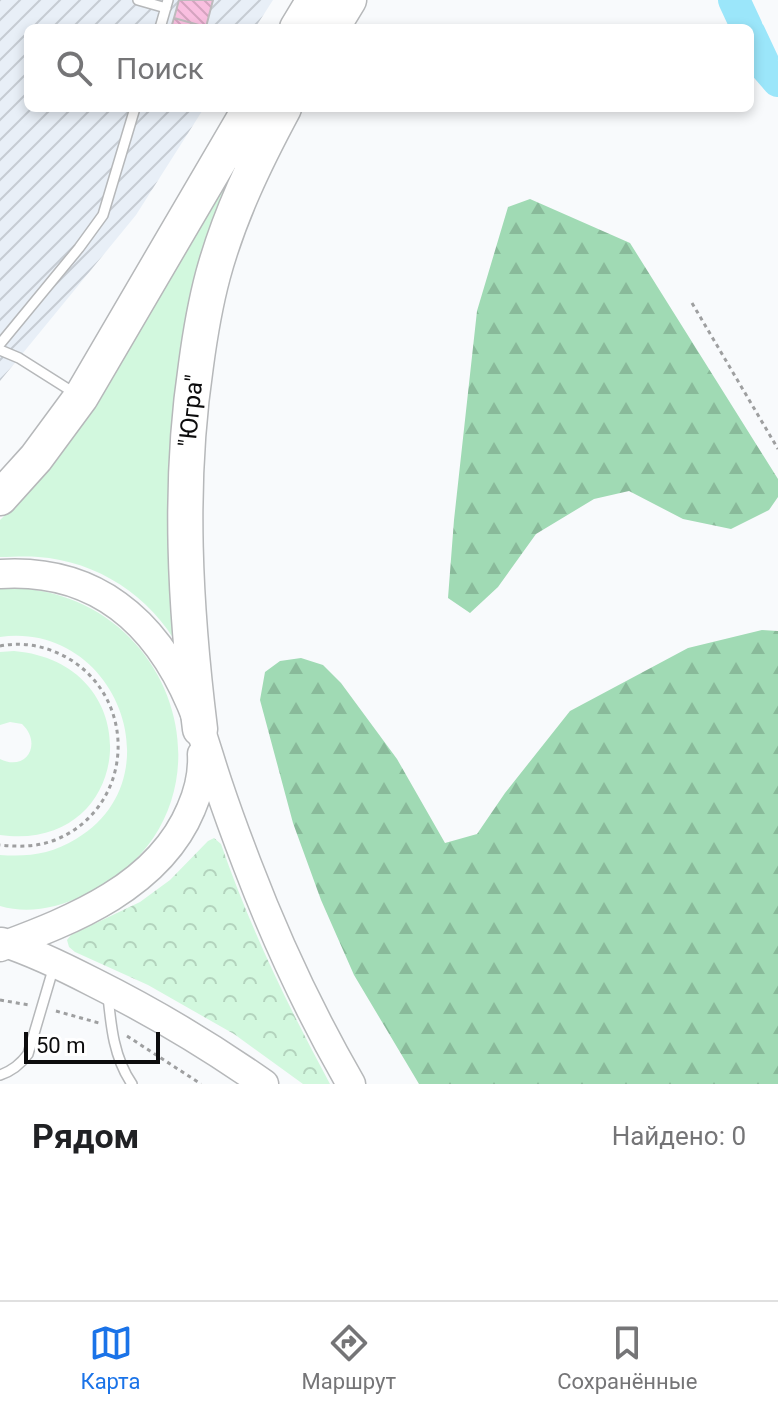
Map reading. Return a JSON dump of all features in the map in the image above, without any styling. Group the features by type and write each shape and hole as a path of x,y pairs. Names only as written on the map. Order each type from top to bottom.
{"highway":[{"path":"299,24 314,0"},
{"path":"334,24 349,0"},
{"path":"0,498 36,458 81,397 248,112"},
{"name":"\"Югра\"","path":"200,729 191,654 184,523 186,448 193,384 209,290 225,238 238,201 282,112"}],"main road":[{"path":"0,574 28,573 73,582 95,591 129,614 161,648 184,687 275,935 305,1000 351,1084"},
{"path":"3,944 99,904 122,890 160,858 186,820 197,794 202,759 200,729"},
{"path":"3,944 55,963 152,1013 225,1056 264,1084"}],"lane":[{"path":"138,0 167,4 161,24"},
{"path":"0,344 103,215 134,112"},
{"path":"0,350 19,358 81,397"},
{"path":"0,1075 14,1069 28,1054 55,963"},
{"path":"107,989 120,1063 132,1084"}],"path":[{"path":"692,303 778,449"},
{"path":"0,646 47,648 81,666 105,695 118,731 119,751 110,788 87,819 72,831 46,842 17,847 0,845"}],"shaded area":[{"path":"0,0 273,0 258,24 24,24 24,112 201,112 136,215 0,381"}],"green space":[{"path":"260,112 222,203 179,648 167,629 138,597 101,574 60,560 0,557 0,520 17,503"},
{"path":"530,199 630,243 778,479 778,497 769,510 731,529 683,519 629,491 594,499 536,534 498,587 470,613 448,598 477,311 508,207"},
{"path":"17,588 75,601 122,630 155,670 174,718 178,769 165,818 133,862 83,896 52,907 31,910 0,906 0,855 40,853 76,839 106,812 123,780 127,744 119,710 102,678 75,653 41,639 0,637 0,589"},
{"path":"762,630 778,631 778,1084 419,1084 354,975 321,900 293,823 260,700 265,672 280,661 301,658 323,665 341,683 397,759 445,843 477,834 570,711 688,648"},
{"path":"14,651 59,663 89,687 106,720 110,755 100,788 79,816 45,833 0,835 0,759 17,762 29,754 31,747 28,732 22,724 10,722 0,725 0,652"},
{"path":"214,838 221,844 271,966 330,1084 303,1084 234,1034 148,985 69,947 67,940 71,935 140,902 170,880"}],"building":[{"path":"179,0 213,0 207,24 174,18"},
{"path":"174,18 195,24 172,24"}],"waterway":[{"path":"734,0 745,24"},
{"path":"754,43 765,66 778,81"}]}
